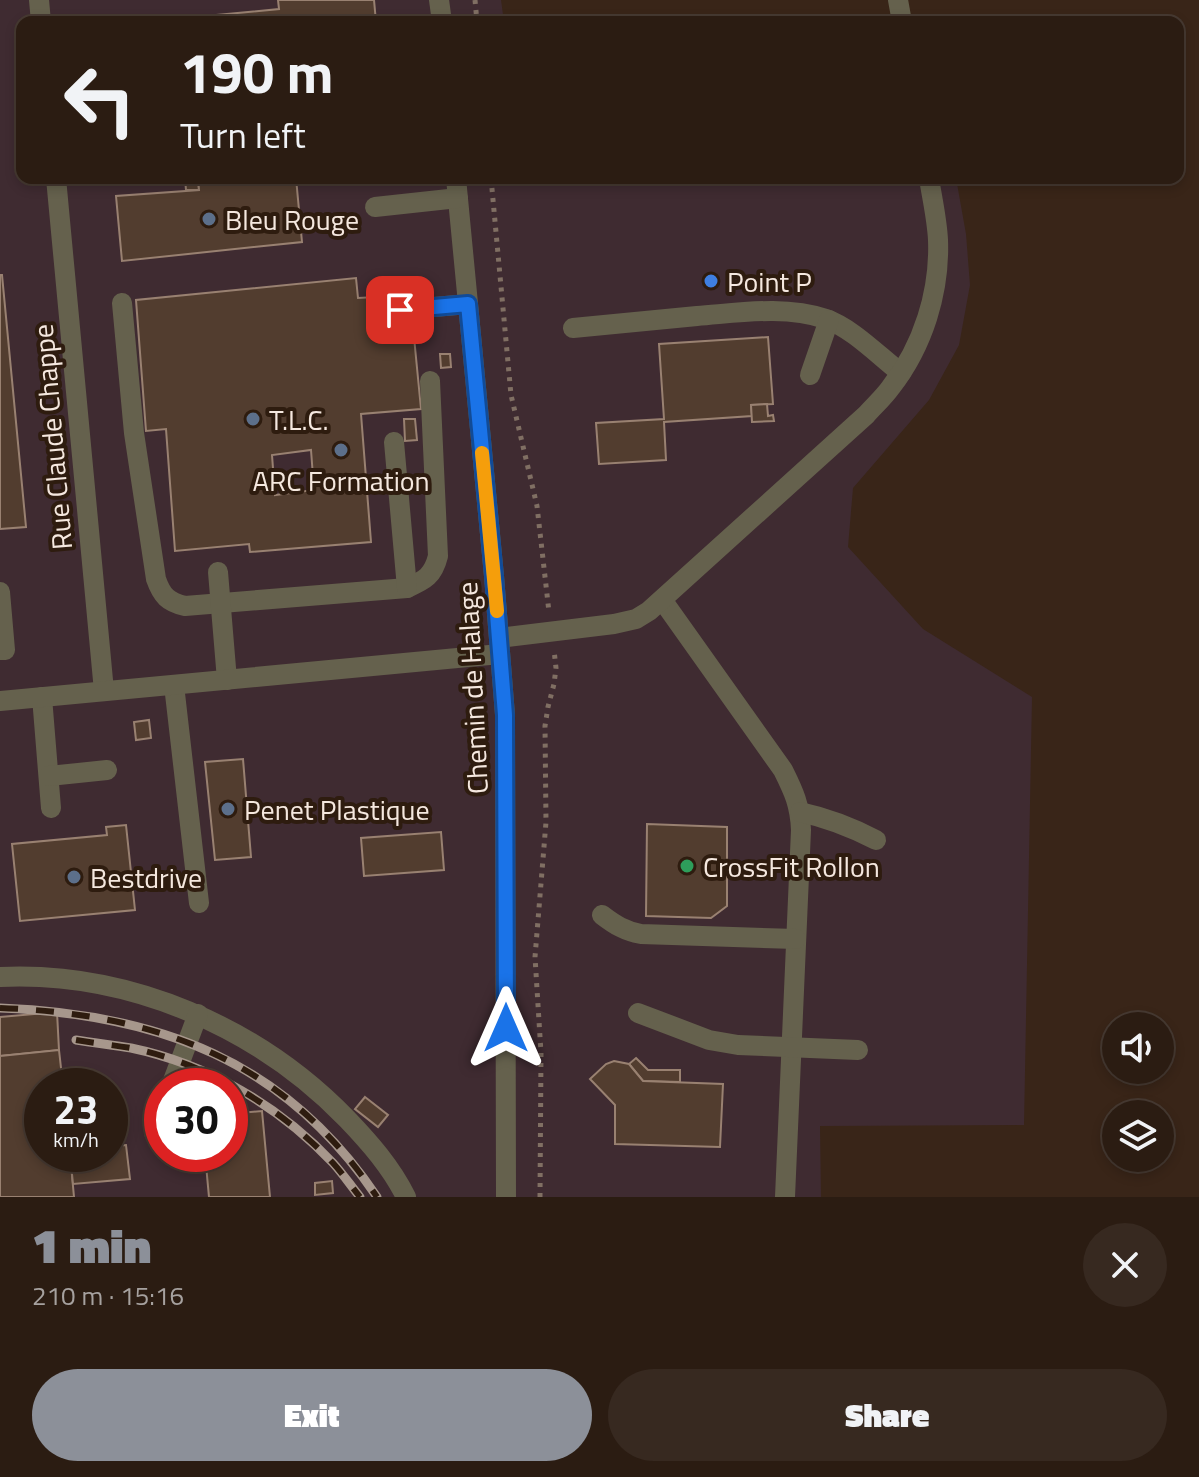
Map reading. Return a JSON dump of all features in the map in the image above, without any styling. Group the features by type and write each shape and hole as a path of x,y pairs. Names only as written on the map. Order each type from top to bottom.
{"street":[{"name":"Rue Claude Chappe","path":"57,184 104,691"},
{"path":"0,701 227,680 500,646 552,632 636,619 663,601 866,415 891,388 921,336 935,288 938,236 930,184"},
{"path":"375,207 457,188"},
{"name":"Chemin de Halage","path":"457,188 500,646 505,747 506,1197"},
{"path":"122,303 134,433 156,579 162,595 171,603 185,606 221,605 407,588 424,581 435,569 438,556 430,381"},
{"path":"400,310 468,304"},
{"path":"573,328 746,312 787,312 829,320 901,373"},
{"path":"810,375 829,320"},
{"path":"394,442 407,588"},
{"path":"218,572 227,680"},
{"path":"0,592 5,650 0,650"},
{"path":"663,601 783,770 797,797 801,830 785,1197"},
{"path":"174,685 199,903"},
{"path":"42,697 51,808"},
{"path":"49,776 107,770"},
{"path":"800,812 830,819 876,840"},
{"path":"602,915 626,931 641,934 796,939"},
{"path":"0,977 90,983 143,994 198,1014 234,1033 295,1071 323,1096 374,1148 406,1197"},
{"path":"638,1013 709,1040 738,1045 858,1050"},
{"path":"178,1068 198,1014"}],"path":[{"path":"492,184 511,395 537,506 556,668 545,726 546,822 535,957 541,1053 540,1197"}],"shaded area":[{"path":"0,0 501,0 503,16 16,16 16,184 957,184 966,234 970,285 959,345 929,400 853,488 848,547 923,629 1032,697 1024,1125 820,1126 821,1197 0,1197"}],"building":[{"path":"278,0 374,0 375,16 206,16 279,9"},
{"path":"186,184 198,184 199,190 186,190"},
{"name":"Bleu Rouge","path":"198,184 297,184 302,242 122,261 116,196 199,190"},
{"path":"0,275 26,527 0,529"},
{"path":"356,278 358,298 376,297 381,340 414,337 421,409 361,414 371,542 250,552 249,544 175,551 166,429 146,431 136,300","holes":["311,450 314,490 275,495 272,455"]},
{"path":"768,337 773,404 751,405 752,416 664,422 666,460 599,464 596,423 664,419 659,344"},
{"path":"440,354 450,354 451,367 441,368"},
{"path":"767,404 768,416 773,415 774,421 752,422 751,405"},
{"path":"404,419 415,419 417,440 405,441"},
{"path":"149,720 151,738 136,740 134,722"},
{"name":"Penet Plastique","path":"243,759 251,857 215,860 205,762"},
{"name":"CrossFit Rollon","path":"647,824 727,827 727,906 711,918 646,916"},
{"name":"Bestdrive","path":"126,825 135,910 20,921 12,844 107,835 106,827"},
{"path":"441,832 444,870 364,876 361,838"},
{"path":"57,1012 59,1050 0,1056 0,1017"},
{"path":"59,1050 61,1068 24,1068 24,1172 72,1172 74,1197 0,1197 0,1056"},
{"path":"636,1058 648,1070 680,1070 680,1082 643,1081 629,1064"},
{"path":"614,1061 629,1064 643,1081 723,1084 720,1147 615,1144 615,1105 590,1079"},
{"path":"365,1097 388,1115 378,1127 355,1109"},
{"path":"262,1111 270,1197 209,1197 207,1172 248,1172 248,1112"},
{"path":"128,1162 130,1179 73,1184 72,1172 128,1172"},
{"path":"332,1181 333,1193 315,1195 315,1183"}],"railway":[{"path":"0,1008 58,1012 113,1021 165,1035 214,1054 260,1079 302,1111 341,1150 377,1197"},
{"path":"76,1040 160,1055 215,1076 241,1090 312,1142 360,1197"}],"slow traffic":[{"path":"482,453 497,611"}],"place":[{"name":"Bleu Rouge","path":"209,219"},
{"name":"Point P","path":"711,281"},
{"name":"T.L.C.","path":"253,419"},
{"name":"ARC Formation","path":"341,450"},
{"name":"Penet Plastique","path":"228,809"},
{"name":"CrossFit Rollon","path":"687,866"},
{"name":"Bestdrive","path":"74,877"}],"route":[{"path":"400,310 468,304 505,715 506,1028"}]}
